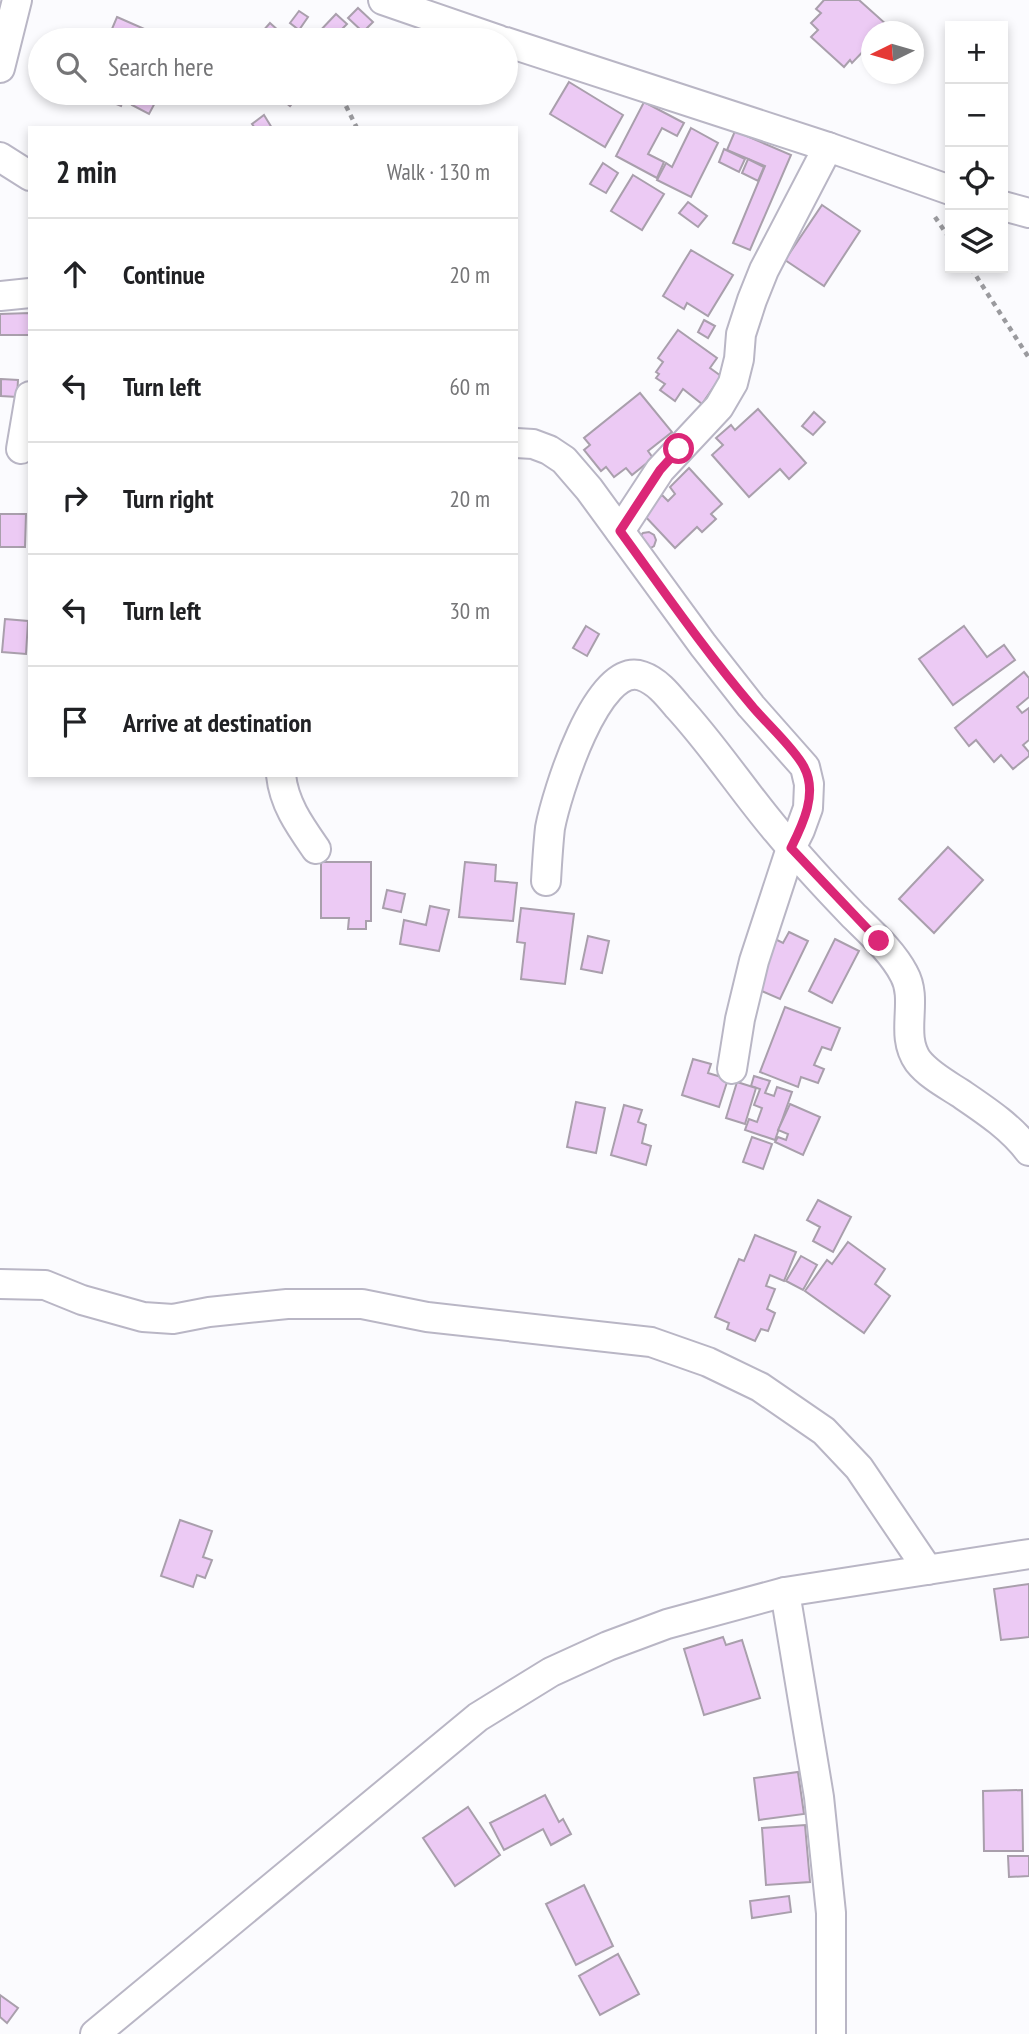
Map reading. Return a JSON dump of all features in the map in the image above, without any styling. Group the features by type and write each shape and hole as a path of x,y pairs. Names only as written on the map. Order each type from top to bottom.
{"street":[{"path":"0,68 18,0"},
{"path":"383,0 464,28"},
{"path":"518,46 828,147 945,188"},
{"path":"620,531 660,470 719,407 733,383 740,359 741,334 764,270 828,147"},
{"path":"0,158 28,175"},
{"path":"1008,207 1029,213"},
{"path":"0,296 28,293"},
{"path":"21,449 28,408"},
{"path":"518,443 533,444 564,460 589,489 751,706 805,767 809,785 808,808 791,848 754,961 740,1018 732,1069"},
{"path":"546,881 551,827 566,769 587,722 614,682 628,675 640,675 655,682 696,727 791,848 879,941 904,972 910,994 908,1029 911,1047 919,1062 940,1080 999,1120 1029,1151"},
{"path":"281,777 295,818 316,849"},
{"path":"0,1284 45,1285 82,1300 144,1317 173,1319 209,1312 287,1304 362,1304 427,1317 651,1342 708,1362 760,1387 824,1432 859,1468 928,1570"},
{"path":"95,2034 478,1717 551,1672 608,1646 667,1624 785,1592 1029,1554"},
{"path":"785,1592 820,1797 831,1913 831,2034"}],"path":[{"path":"346,106 356,126"},
{"path":"974,273 1029,358"}],"building":[{"path":"824,0 859,0 883,21 861,21 861,54 844,67 811,37 818,30 811,23 821,13 816,9"},
{"path":"358,8 373,22 367,28 359,28 348,18"},
{"path":"299,11 308,17 300,28 290,23"},
{"path":"336,14 347,24 343,28 323,28"},
{"path":"117,17 142,28 112,28"},
{"path":"569,82 623,115 605,147 550,114"},
{"path":"644,102 684,123 677,136 662,128 648,154 664,162 657,178 616,156"},
{"path":"132,105 154,105 149,114"},
{"path":"264,115 271,126 254,126 252,124"},
{"path":"691,128 718,143 691,197 657,180 666,163 672,167"},
{"path":"735,131 791,155 750,250 733,243 765,166 727,150"},
{"path":"724,149 745,159 739,172 719,162"},
{"path":"748,159 764,167 758,181 742,173"},
{"path":"603,163 618,173 606,193 590,184"},
{"path":"633,175 664,194 642,230 611,211"},
{"path":"688,202 707,216 698,227 679,213"},
{"path":"822,205 860,231 824,286 785,260"},
{"path":"691,250 733,275 708,316 687,303 684,309 663,296"},
{"path":"28,313 28,335 0,335 0,314"},
{"path":"704,320 715,326 708,338 698,332"},
{"path":"678,330 717,358 710,368 721,376 702,404 683,389 675,401 660,390 665,384 656,378 659,374 656,372 663,362 658,358"},
{"path":"1,379 18,380 17,397 1,396"},
{"path":"640,393 672,432 648,451 653,458 632,475 626,468 614,477 606,467 601,471 584,450 590,445 584,438"},
{"path":"758,409 806,463 789,479 780,469 749,497 712,455 723,445 716,438 731,425 735,430"},
{"path":"814,412 825,422 813,435 802,426"},
{"path":"689,468 722,504 711,514 716,519 702,532 697,527 675,548 643,514 662,495 668,501 675,494 670,487"},
{"path":"0,514 26,514 25,547 0,547"},
{"path":"649,532 656,540 654,546 649,549 639,537"},
{"path":"5,619 28,621 26,654 2,652"},
{"path":"586,626 599,634 587,656 573,648"},
{"path":"964,626 987,657 1004,645 1015,660 953,705 919,659"},
{"path":"1024,672 1029,678 1029,697 1017,707 1022,713 1029,708 1029,740 1023,745 1029,756 1013,769 1001,755 994,762 976,740 969,746 955,728"},
{"path":"948,847 983,880 934,933 899,899"},
{"path":"321,862 371,862 371,921 366,921 366,929 348,929 349,918 321,918"},
{"path":"465,862 496,865 495,881 517,883 513,921 459,917"},
{"path":"387,890 405,894 401,912 383,908"},
{"path":"430,906 449,910 439,951 400,944 404,920 426,925"},
{"path":"521,908 574,914 565,984 521,979 525,943 517,942"},
{"path":"789,932 808,941 780,999 755,988 773,938 783,943"},
{"path":"588,936 609,941 602,973 581,969"},
{"path":"835,939 859,951 832,1003 809,991"},
{"path":"785,1007 840,1028 831,1050 822,1047 814,1065 824,1069 818,1083 801,1077 798,1087 760,1072"},
{"path":"693,1059 711,1064 708,1073 728,1079 719,1107 682,1095"},
{"path":"754,1076 770,1081 765,1093 774,1096 777,1087 792,1092 775,1140 745,1130 749,1119 757,1122 762,1108 754,1105 760,1089 751,1086"},
{"path":"737,1082 756,1088 745,1124 726,1118"},
{"path":"576,1102 605,1108 596,1153 567,1147"},
{"path":"790,1104 820,1117 803,1155 775,1142 778,1137 786,1140 788,1134 778,1130"},
{"path":"624,1105 642,1110 638,1122 646,1125 642,1143 651,1146 646,1165 611,1155"},
{"path":"752,1137 772,1144 763,1169 743,1162"},
{"path":"818,1200 851,1217 833,1252 813,1241 820,1227 807,1220"},
{"path":"755,1235 796,1252 784,1281 770,1275 766,1286 775,1289 767,1309 775,1313 768,1331 761,1329 755,1341 727,1329 729,1323 715,1317 739,1259 744,1261"},
{"path":"848,1242 885,1269 875,1284 890,1296 864,1333 805,1291 827,1260 832,1264"},
{"path":"801,1256 817,1265 803,1290 786,1281"},
{"path":"180,1520 212,1531 203,1557 212,1560 205,1578 197,1575 193,1587 161,1576"},
{"path":"1029,1584 1029,1637 1001,1640 994,1589"},
{"path":"723,1637 726,1645 742,1640 760,1698 704,1715 684,1649"},
{"path":"798,1772 804,1814 759,1820 754,1778"},
{"path":"1022,1790 1023,1851 984,1851 983,1791"},
{"path":"545,1795 559,1822 563,1819 571,1834 551,1845 543,1829 504,1850 490,1823"},
{"path":"468,1807 500,1855 455,1886 423,1838"},
{"path":"805,1825 810,1882 766,1885 762,1828"},
{"path":"1008,1856 1029,1856 1029,1876 1009,1877"},
{"path":"584,1885 613,1946 576,1965 546,1904"},
{"path":"789,1896 791,1912 752,1918 750,1901"},
{"path":"618,1954 639,1994 600,2015 579,1976"},
{"path":"0,1995 18,2008 7,2023 0,2017"}],"route":[{"path":"679,449 660,470 620,531 751,706 805,767 809,785 808,808 791,848 879,941"}]}
